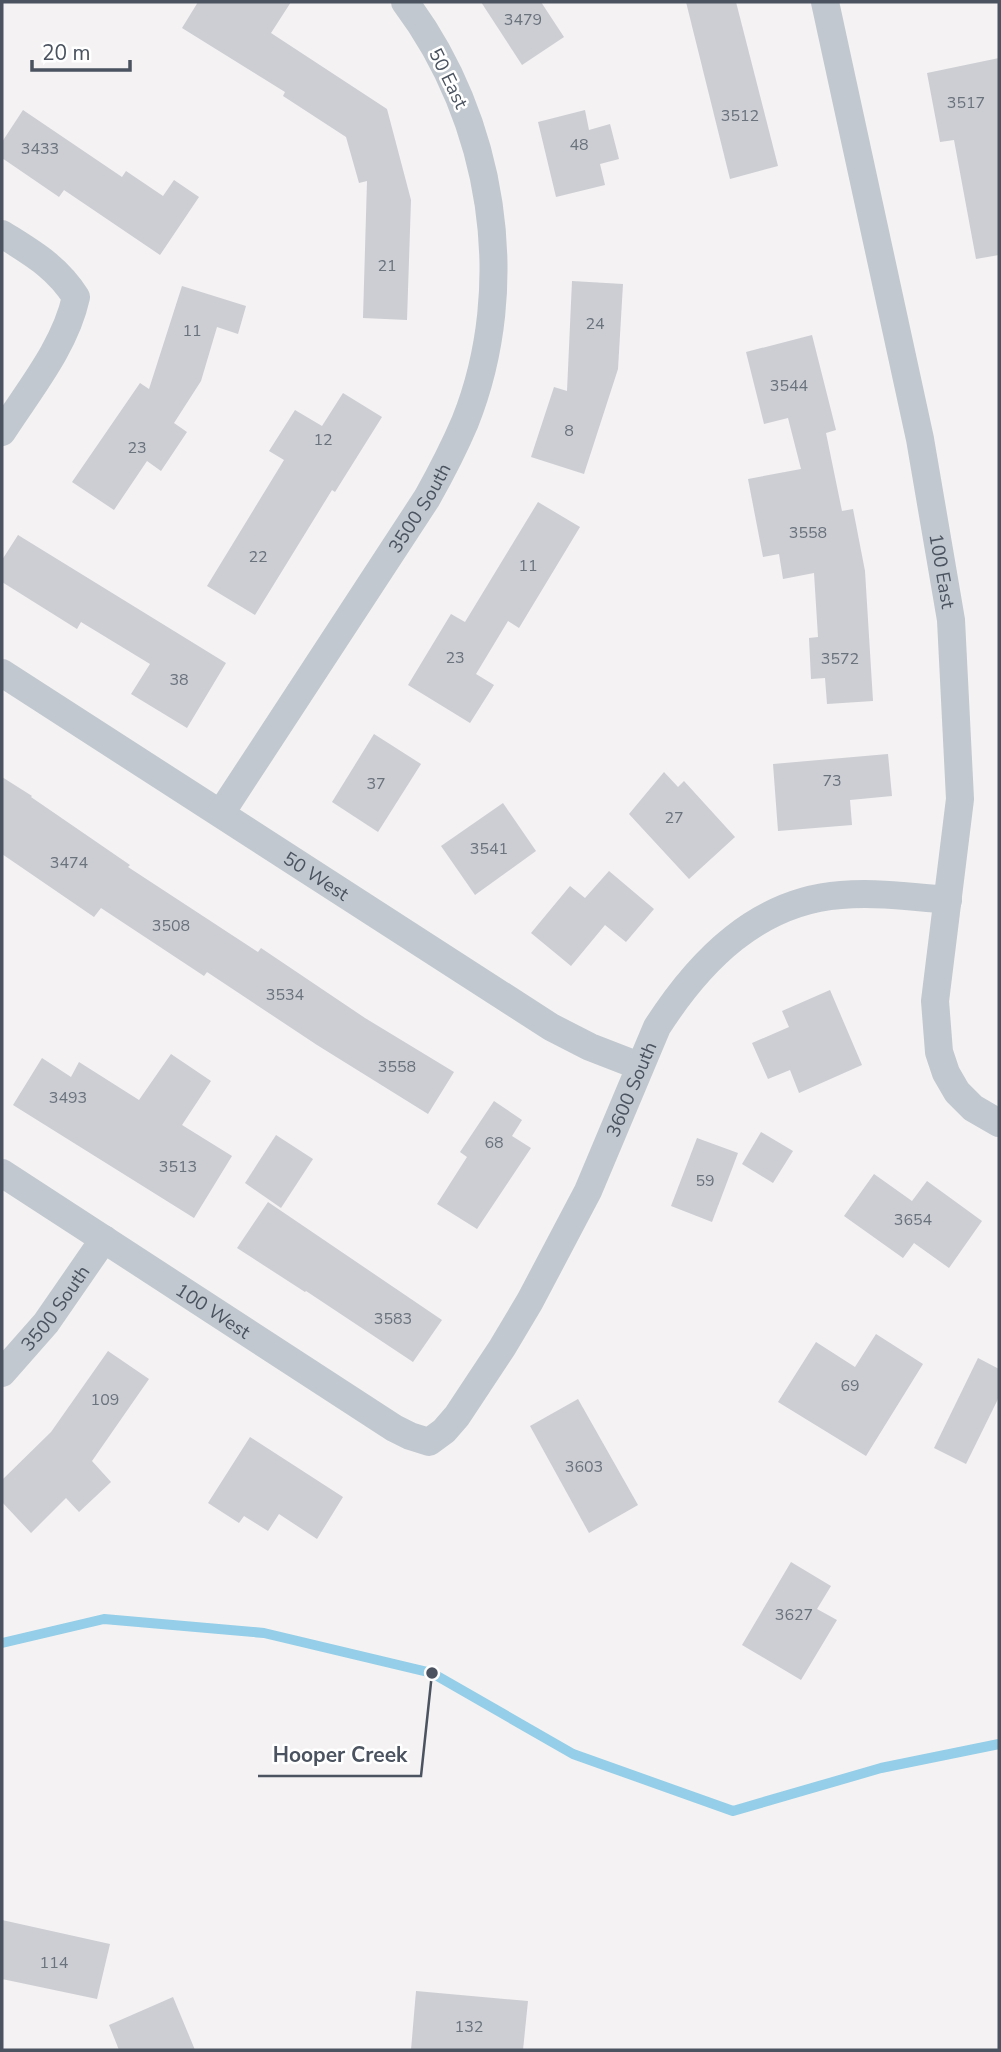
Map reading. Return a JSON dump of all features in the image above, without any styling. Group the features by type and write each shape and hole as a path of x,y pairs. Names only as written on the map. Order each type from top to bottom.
{"street":[{"name":"50 East","path":"405,2 433,44 452,81 481,159"},
{"name":"100 East","path":"825,2 920,439 951,620 960,799 935,1001 939,1052 946,1073 957,1092 973,1108 999,1123"},
{"name":"3500 South","path":"221,813 421,508 448,460 466,420 483,356 493,290 489,202 481,159"},
{"path":"2,234 56,270 76,297 72,314 55,350 2,432"},
{"name":"50 West","path":"2,673 551,1027 590,1047 639,1066"},
{"name":"3600 South","path":"429,1442 444,1431 457,1416 530,1301 588,1191 657,1027 697,972 725,944 757,920 796,903 840,895 874,894 948,900"},
{"name":"100 West","path":"2,1173 394,1428 429,1442"},
{"name":"3500 South","path":"2,1373 46,1322 104,1239"}],"building":[{"path":"198,2 291,2 271,33 387,109 411,200 407,320 363,318 367,181 359,183 346,137 283,96 285,92 182,28"},
{"path":"481,2 541,2 564,37 522,65"},
{"path":"686,2 736,2 778,166 730,179"},
{"path":"999,58 999,255 976,259 954,140 940,142 927,73"},
{"path":"23,110 122,177 126,171 163,196 174,180 199,197 160,255 64,190 59,197 2,158 2,142"},
{"path":"585,110 589,130 610,124 619,159 600,164 605,185 556,197 538,122"},
{"path":"572,281 623,284 618,369 584,474 531,457 554,387 567,391"},
{"path":"182,286 246,306 238,334 217,327 201,381 174,423 187,432 161,471 147,461 114,510 72,482 140,383 149,389"},
{"path":"812,335 836,430 826,433 842,511 853,509 865,571 873,701 827,704 825,678 811,679 809,638 818,637 814,573 783,579 779,554 763,557 748,479 801,469 788,418 764,424 746,352"},
{"path":"343,393 382,417 335,492 332,490 255,615 207,586 284,460 269,451 295,410 322,426"},
{"path":"538,502 580,527 519,628 508,621 476,674 494,685 470,723 408,685 451,614 465,622"},
{"path":"18,535 226,663 187,728 131,694 150,664 81,622 77,629 2,582 2,560"},
{"path":"374,734 421,764 378,832 332,802"},
{"path":"888,754 892,796 850,800 852,825 778,831 773,764"},
{"path":"664,772 678,787 684,781 735,837 689,879 629,814"},
{"path":"2,777 130,865 128,867 258,952 261,948 365,1018 454,1072 428,1114 207,972 204,976 101,908 94,917 2,854"},
{"path":"503,803 536,851 475,895 441,846"},
{"path":"609,871 654,909 626,942 605,925 571,966 531,933 570,886 585,898"},
{"path":"830,990 862,1065 799,1093 790,1070 768,1079 752,1043 789,1027 782,1011"},
{"path":"171,1054 211,1081 182,1125 232,1156 194,1218 13,1105 42,1058 71,1077 79,1062 139,1100"},
{"path":"494,1101 522,1120 512,1136 531,1148 477,1229 437,1204 467,1157 460,1152"},
{"path":"761,1132 793,1151 773,1183 742,1164"},
{"path":"276,1135 313,1159 281,1208 245,1183"},
{"path":"697,1138 738,1153 712,1222 671,1206"},
{"path":"874,1174 912,1201 927,1181 982,1221 949,1268 914,1243 903,1258 844,1216"},
{"path":"268,1202 442,1320 413,1362 237,1248"},
{"path":"876,1334 923,1364 866,1456 778,1402 816,1342 855,1367"},
{"path":"108,1351 149,1379 92,1461 111,1482 79,1512 66,1498 31,1533 2,1502 2,1480 51,1432"},
{"path":"978,1358 999,1369 999,1397 966,1464 934,1448"},
{"path":"578,1399 638,1505 589,1533 530,1426"},
{"path":"250,1437 343,1497 317,1539 279,1514 268,1531 244,1516 239,1523 208,1503"},
{"path":"791,1562 831,1586 817,1609 837,1620 801,1680 742,1645"},
{"path":"2,1920 110,1944 97,1999 2,1979"},
{"path":"416,1991 528,2001 523,2050 411,2050"},
{"path":"173,1997 195,2050 119,2050 109,2025"}],"waterway":[{"path":"2,1643 104,1619 264,1633 432,1673 573,1754 733,1811 881,1768 999,1744"}],"place":[{"name":"Hooper Creek","path":"432,1673"}]}
